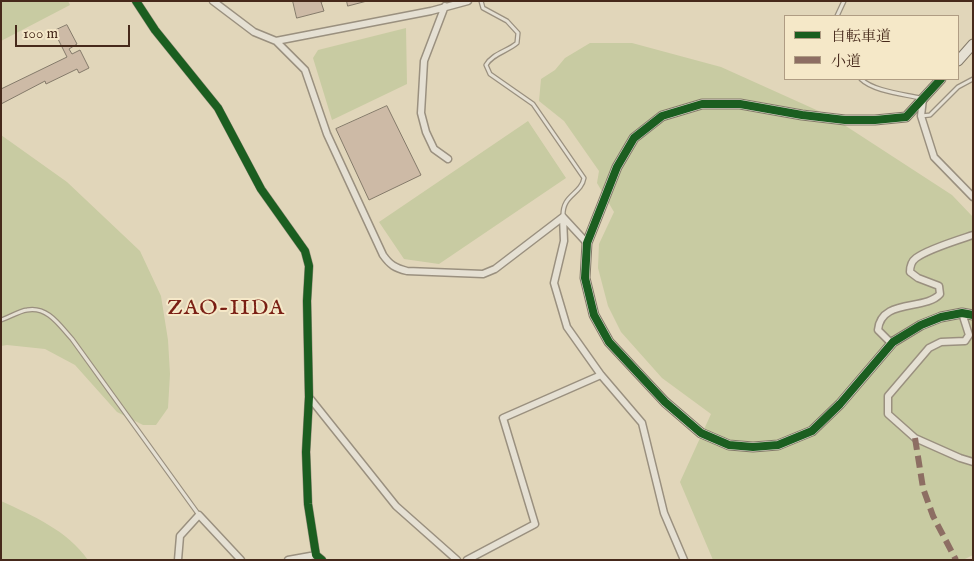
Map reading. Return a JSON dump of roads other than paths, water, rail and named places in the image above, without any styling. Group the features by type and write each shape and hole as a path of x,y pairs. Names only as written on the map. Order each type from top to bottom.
{"street":[{"path":"136,1 155,30 218,108 261,189 306,251 309,266 307,301 309,397 306,452 308,504 316,555 322,560"},
{"path":"213,1 254,32 276,41 305,70 336,156 383,255 395,268 407,271 483,274 508,259 562,217"},
{"path":"276,41 431,11 468,1"},
{"path":"445,6 424,61 422,113 426,132 434,149 448,159"},
{"path":"959,60 973,44"},
{"path":"940,80 906,117 845,120 802,115 740,104 702,104 662,116 634,138 617,167 587,243 585,278 594,315 609,342 679,415 702,433 729,445 753,447 778,445 812,431 840,404 893,342 920,325 941,317 962,314 973,315"},
{"path":"923,99 921,116 934,157 973,197"},
{"path":"562,217 587,243"},
{"path":"562,217 564,241 554,282 566,327 601,374 642,423 664,513 684,560"},
{"path":"893,342 883,336 878,330 879,322 887,313 900,307 935,299 940,294 939,286 918,278 910,272 910,266 916,258 943,245 973,235"},
{"path":"962,314 969,335 965,341 941,342 929,348 888,396 888,414 915,438 973,462"},
{"path":"467,560 535,524 503,418 601,374"},
{"path":"309,397 396,506 457,560"},
{"path":"178,560 180,536 200,515 241,560"},
{"path":"288,560 316,555"}],"lane":[{"path":"481,1 483,8 507,21 518,34 517,43 510,50 488,61 486,65 490,74 533,104 584,178 583,184 565,202 562,208 562,217"},
{"path":"837,15 844,1"},
{"path":"921,116 930,115 958,87 973,79"},
{"path":"862,80 882,89 923,99"},
{"path":"1,320 27,310 41,310 54,318 72,339 200,515"}],"district":[{"name":"ZAO-IIDA","path":"226,309"}]}
